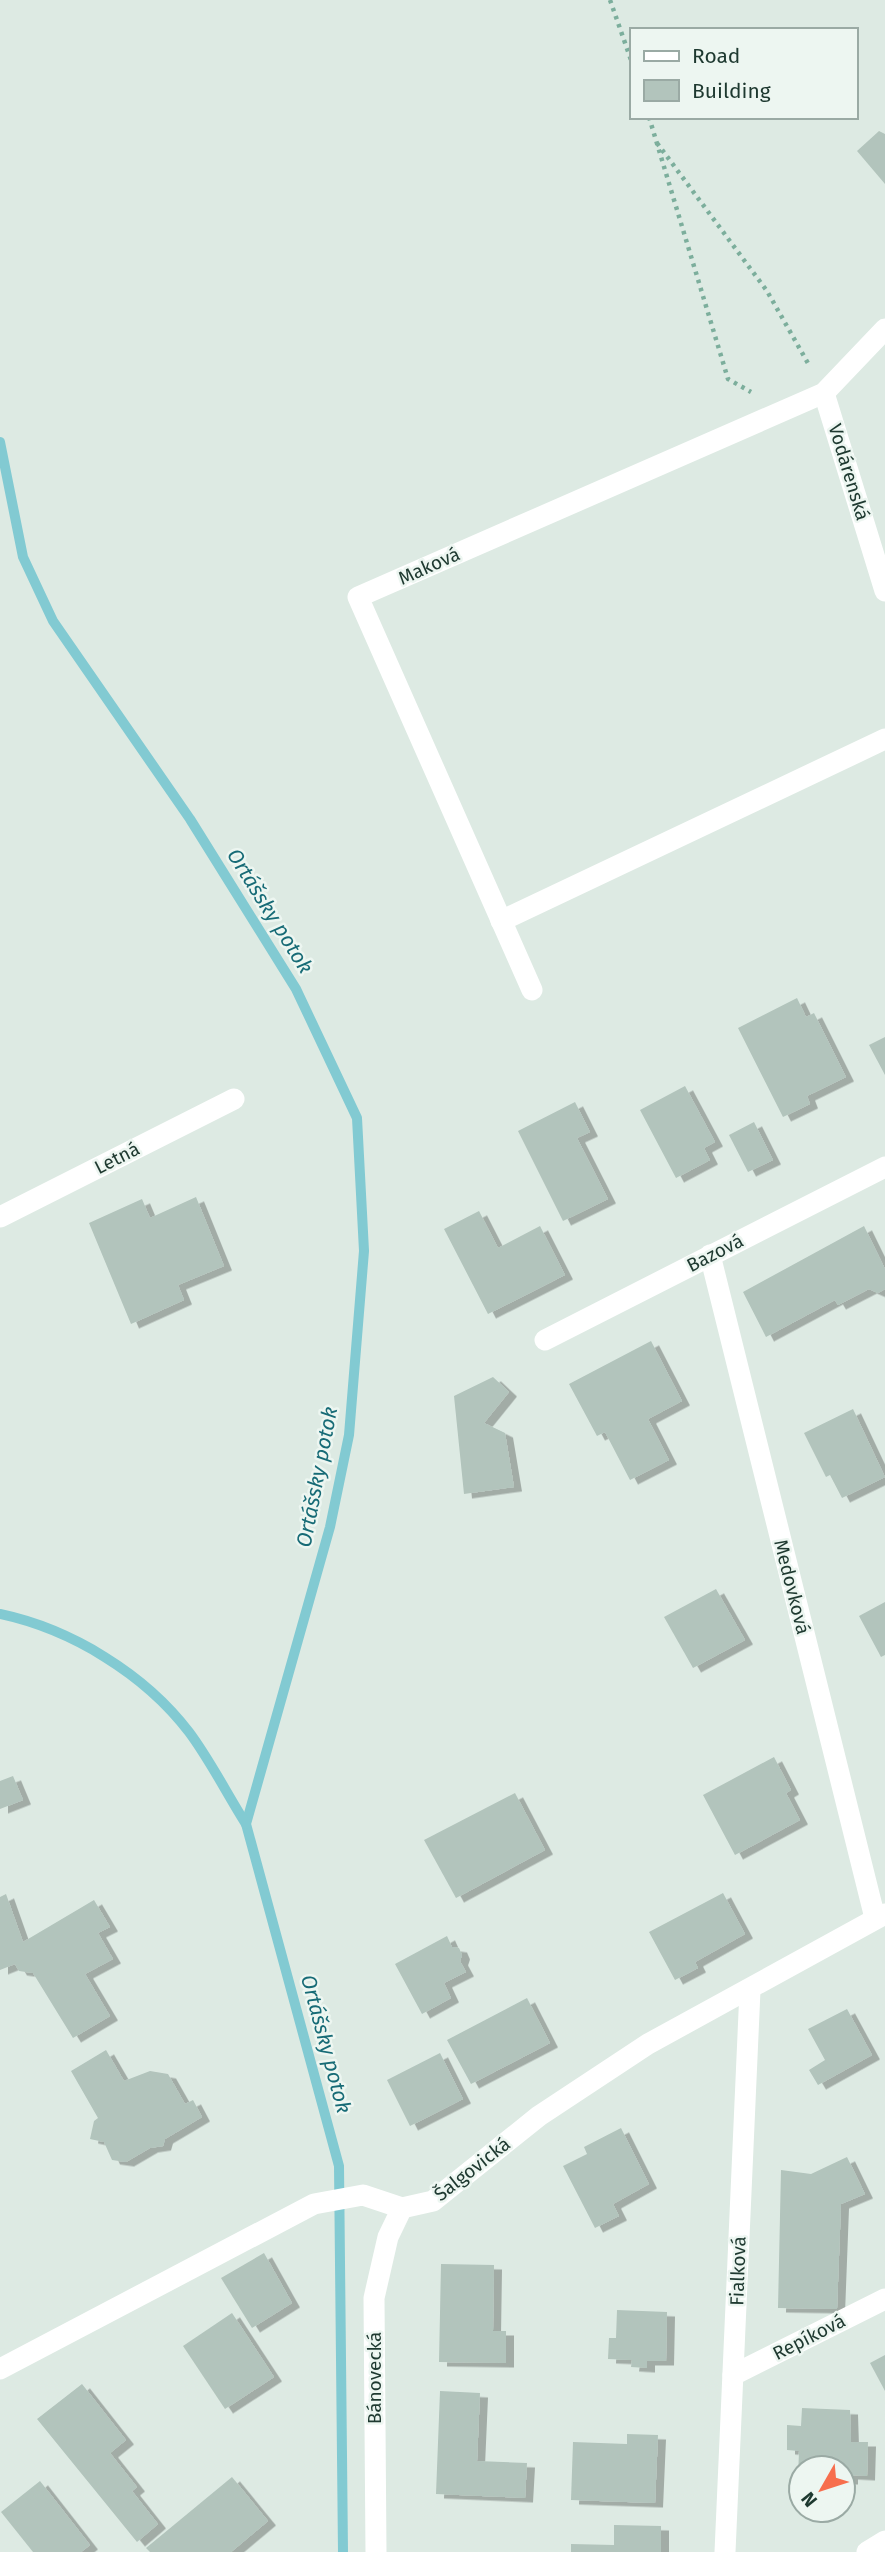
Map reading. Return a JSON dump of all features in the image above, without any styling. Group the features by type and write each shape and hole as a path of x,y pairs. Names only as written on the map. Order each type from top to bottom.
{"street":[{"path":"824,393 885,329"},
{"name":"Vodárenská","path":"824,393 885,591"},
{"name":"Maková","path":"532,990 358,597 824,393"},
{"path":"501,921 885,739"},
{"name":"Letná","path":"0,1217 234,1099"},
{"name":"Bazová","path":"545,1340 885,1167"},
{"name":"Medovková","path":"710,1255 880,1916"},
{"name":"Šalgovická","path":"401,2208 433,2201 550,2109 648,2044 880,1916"},
{"name":"Fialková","path":"725,2552 750,1990"},
{"path":"0,2369 314,2204 363,2194 401,2208"},
{"name":"Bánovecká","path":"376,2552 374,2298 388,2237 401,2208"},
{"name":"Repíková","path":"733,2375 885,2299"},
{"path":"867,2552 885,2541"}],"path":[{"path":"610,0 630,57"},
{"path":"650,119 728,379 763,399"},
{"path":"657,143 767,291 824,393"}],"building":[{"path":"879,131 885,134 885,184 857,151"},
{"path":"797,998 806,1017 814,1013 846,1077 807,1096 810,1104 783,1117 738,1028"},
{"path":"885,1037 885,1075 869,1045"},
{"path":"685,1086 715,1142 704,1148 710,1160 676,1178 640,1110"},
{"path":"575,1102 590,1132 577,1138 608,1199 563,1221 518,1131"},
{"path":"754,1122 773,1160 748,1172 729,1135"},
{"path":"196,1197 224,1266 178,1285 184,1300 131,1324 89,1223 142,1199 150,1218"},
{"path":"479,1211 498,1248 540,1226 565,1275 488,1314 444,1229"},
{"path":"864,1226 885,1269 885,1289 878,1293 869,1289 838,1305 835,1300 766,1337 743,1292"},
{"path":"651,1341 682,1401 648,1419 669,1460 630,1480 605,1432 597,1436 569,1384"},
{"path":"493,1377 509,1392 484,1423 505,1433 514,1487 464,1494 454,1396"},
{"path":"853,1409 885,1477 842,1498 830,1475 826,1477 804,1433"},
{"path":"716,1589 745,1640 693,1668 664,1617"},
{"path":"885,1602 885,1655 881,1657 859,1616"},
{"path":"774,1757 791,1790 786,1793 800,1820 735,1855 703,1795"},
{"path":"13,1776 23,1800 0,1809 0,1781"},
{"path":"515,1793 545,1850 456,1898 424,1840"},
{"path":"723,1893 745,1934 695,1962 698,1968 675,1980 649,1932"},
{"path":"6,1894 23,1942 94,1900 110,1927 98,1933 113,1959 85,1974 110,2016 73,2038 33,1973 19,1971 15,1964 0,1970 0,1897"},
{"path":"447,1936 452,1947 459,1948 462,1955 460,1961 466,1972 444,1983 451,1998 422,2014 395,1964"},
{"path":"527,1998 550,2043 471,2084 447,2040"},
{"path":"847,2009 872,2055 818,2085 809,2070 825,2060 808,2029"},
{"path":"106,2050 124,2081 150,2071 168,2074 185,2104 193,2100 202,2117 165,2139 163,2146 150,2148 126,2162 112,2160 104,2142 90,2139 94,2121 98,2118 71,2071"},
{"path":"440,2053 463,2099 410,2126 387,2080"},
{"path":"621,2128 649,2184 613,2204 619,2216 595,2228 563,2166 587,2154 584,2147"},
{"path":"847,2157 865,2194 841,2204 837,2309 778,2308 781,2170 811,2174"},
{"path":"264,2253 292,2303 252,2328 221,2278"},
{"path":"441,2264 494,2265 493,2331 506,2331 506,2363 439,2362"},
{"path":"617,2310 667,2312 666,2361 647,2361 647,2368 631,2367 632,2360 608,2359 609,2338 616,2338"},
{"path":"232,2313 274,2377 225,2409 183,2346"},
{"path":"885,2355 885,2391 870,2363"},
{"path":"82,2384 126,2440 110,2453 137,2487 132,2491 158,2524 137,2542 37,2419"},
{"path":"440,2391 480,2393 477,2461 527,2463 525,2498 436,2494"},
{"path":"802,2408 850,2410 851,2442 868,2442 867,2476 857,2475 857,2454 799,2454 799,2451 787,2450 787,2425 801,2426"},
{"path":"627,2434 658,2435 655,2503 571,2500 573,2442 627,2444"},
{"path":"232,2477 268,2521 231,2552 150,2552 146,2548"},
{"path":"40,2481 90,2545 81,2552 33,2552 1,2512"},
{"path":"614,2525 661,2526 661,2552 571,2552 571,2544 614,2545"}],"waterway":[{"name":"Ortášsky potok","path":"0,442 23,557 53,621 190,819 296,989 357,1118 364,1251 349,1435 330,1527 246,1824 339,2166 343,2552"},
{"path":"0,1614 27,1621 79,1643 105,1657 151,1691 189,1732 246,1824"}]}
